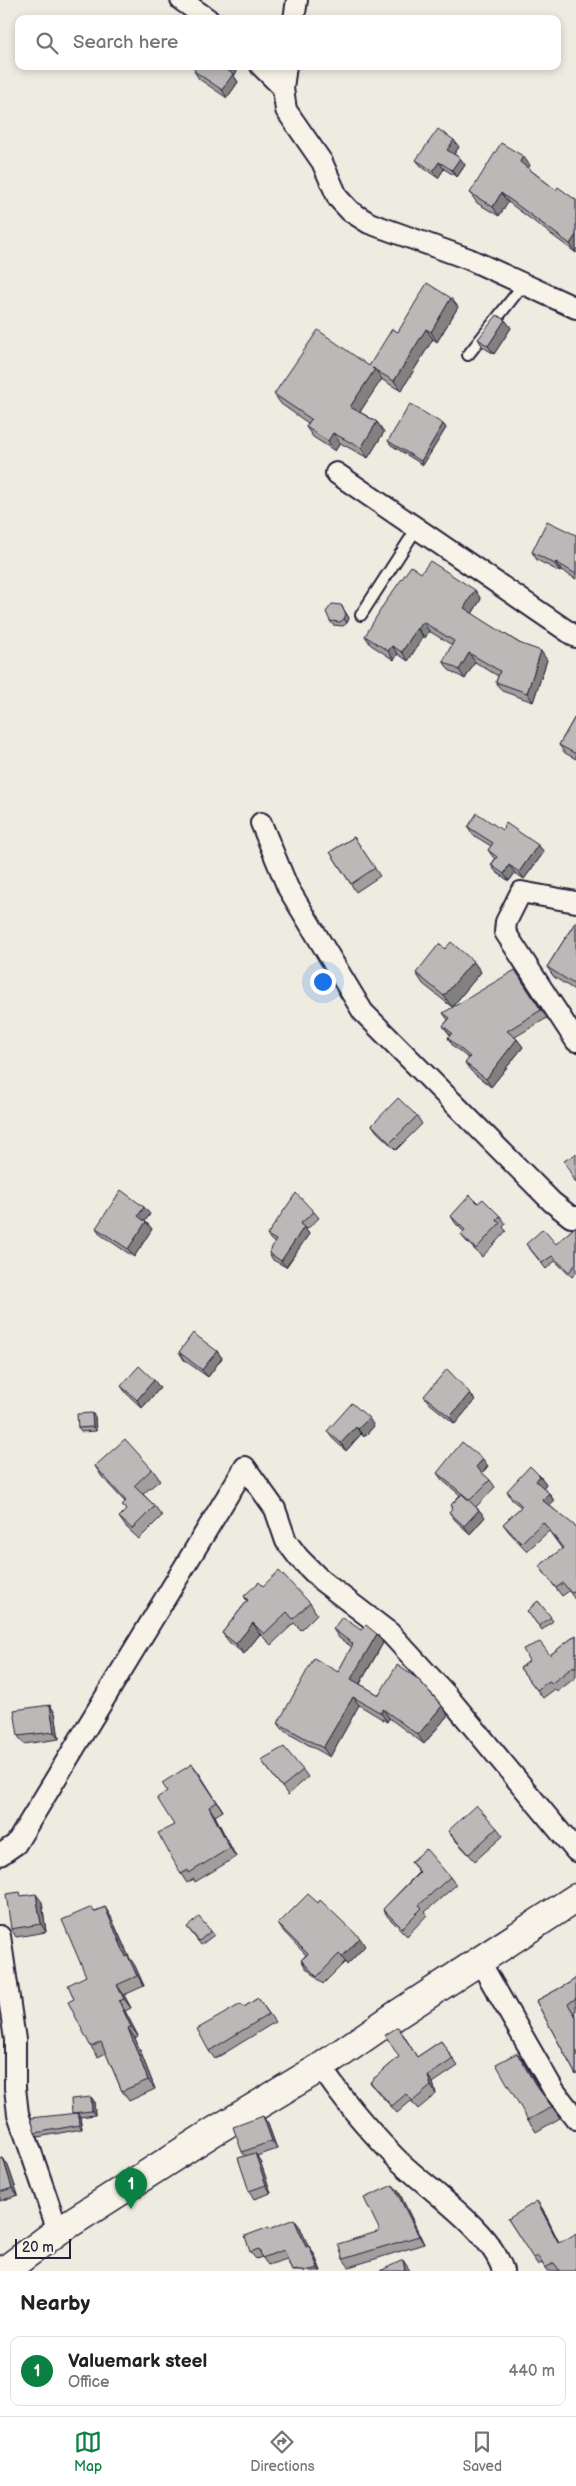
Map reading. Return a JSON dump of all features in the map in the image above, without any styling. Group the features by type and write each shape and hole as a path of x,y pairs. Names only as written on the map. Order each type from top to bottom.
{"street":[{"path":"182,0 203,15"},
{"path":"295,15 297,0"},
{"path":"265,70 283,88"},
{"path":"285,70 283,88 286,110 322,162 338,198 350,211 369,223 469,259 576,308"},
{"path":"336,473 576,637"},
{"path":"261,823 288,888 363,1012 552,1202 571,1217 576,1217"},
{"path":"576,902 557,896 522,892 506,922 506,932 576,1042"},
{"path":"0,1855 16,1844 245,1467 275,1509 286,1541 299,1558 322,1581 390,1633 445,1693 576,1851"},
{"path":"4,2271 58,2230 213,2132 321,2068 398,2014 576,1898"},
{"path":"0,1936 15,2040 15,2088 18,2114 58,2230"},
{"path":"480,1962 553,2090 576,2119"},
{"path":"321,2068 335,2089 394,2156 486,2238 503,2271"}],"lane":[{"path":"468,356 523,285"},
{"path":"361,614 417,528"}],"building":[{"path":"227,70 233,74 222,90 194,71"},
{"path":"438,129 454,140 447,150 460,158 452,170 439,162 433,171 416,160"},
{"path":"501,143 523,156 520,162 556,190 558,187 576,200 576,235 570,244 501,193 493,207 470,193"},
{"path":"427,283 451,298 431,332 426,329 394,381 375,370 350,407 377,422 361,448 333,433 328,441 306,427 311,419 274,394 318,330 369,366 392,329 398,332"},
{"path":"497,315 505,320 488,346 478,339"},
{"path":"410,404 443,424 421,461 388,441"},
{"path":"547,521 576,535 576,574 556,562 555,564 532,552"},
{"path":"430,561 475,590 464,608 519,643 541,651 527,693 496,682 500,671 469,653 459,670 443,661 454,641 423,622 402,652 392,646 388,651 365,636 384,604 411,566 421,573"},
{"path":"332,604 341,605 346,614 340,622 330,621 326,612"},
{"path":"576,715 576,754 559,745"},
{"path":"477,813 502,830 506,823 538,845 519,872 509,865 504,874 491,865 497,857 488,850 493,843 468,827"},
{"path":"354,837 375,868 351,884 330,852"},
{"path":"576,921 576,982 574,984 547,967"},
{"path":"451,942 473,961 444,996 416,973 439,944 445,949"},
{"path":"515,970 541,1010 507,1031 517,1039 486,1079 465,1063 470,1057 448,1038 452,1033 443,1026 450,1018 443,1013"},
{"path":"398,1098 417,1116 390,1143 372,1125"},
{"path":"576,1154 576,1183 564,1161"},
{"path":"121,1190 144,1207 138,1216 146,1222 128,1249 96,1228"},
{"path":"296,1193 314,1212 300,1224 304,1227 281,1261 269,1253 276,1240 267,1235"},
{"path":"470,1195 478,1203 483,1199 500,1216 496,1220 500,1223 476,1249 461,1235 465,1230 451,1216"},
{"path":"576,1226 576,1264 569,1272 552,1256 542,1263 526,1244 543,1229 556,1244"},
{"path":"193,1333 217,1351 202,1370 179,1352"},
{"path":"139,1366 154,1380 137,1400 121,1386"},
{"path":"447,1369 470,1393 450,1417 424,1396"},
{"path":"352,1403 369,1418 358,1429 356,1427 341,1443 327,1431"},
{"path":"92,1413 93,1427 78,1428 77,1414"},
{"path":"125,1439 152,1469 134,1486 155,1506 132,1529 119,1517 126,1510 122,1505 126,1501 95,1466"},
{"path":"462,1442 483,1459 476,1467 490,1480 470,1500 437,1473"},
{"path":"530,1466 540,1476 536,1481 549,1493 542,1500 576,1528 576,1590 571,1593 563,1583 556,1588 539,1566 563,1548 543,1522 521,1543 503,1524 522,1506 507,1491"},
{"path":"462,1494 479,1510 464,1526 449,1512 453,1507 451,1505"},
{"path":"279,1571 310,1603 293,1619 287,1612 264,1634 253,1623 236,1644 222,1633 248,1600 244,1596 259,1582 263,1586"},
{"path":"538,1601 551,1617 539,1626 527,1611"},
{"path":"342,1617 361,1630 366,1625 377,1634 351,1679 379,1695 397,1665 418,1679 442,1706 418,1735 383,1709 381,1713 353,1697 323,1748 278,1723 314,1658 338,1672 353,1644 333,1629"},
{"path":"576,1635 576,1669 574,1666 552,1683 549,1681 537,1690 520,1668 529,1661 523,1649 540,1642 550,1655"},
{"path":"50,1705 54,1732 18,1736 14,1710"},
{"path":"284,1747 303,1770 282,1787 261,1760"},
{"path":"192,1764 217,1802 209,1807 230,1848 189,1873 188,1870 181,1874 158,1833 174,1825 157,1798 167,1791 162,1783"},
{"path":"476,1805 497,1828 469,1854 448,1831"},
{"path":"426,1849 450,1877 419,1905 422,1908 402,1928 383,1909 420,1872 411,1862"},
{"path":"20,1892 21,1896 36,1894 41,1924 11,1929 6,1894"},
{"path":"308,1894 318,1903 320,1900 360,1938 342,1957 339,1954 317,1977 301,1960 308,1954 278,1924"},
{"path":"92,1907 94,1912 105,1907 126,1957 128,1956 137,1976 117,1985 124,1999 119,2001 131,2027 128,2028 148,2080 122,2091 101,2042 91,2047 68,2002 74,1999 68,1985 86,1976 62,1920"},
{"path":"199,1917 211,1931 199,1941 187,1927"},
{"path":"576,1978 576,1998 568,2004 576,2017 576,2075 536,2001"},
{"path":"258,1998 269,2014 209,2051 197,2029 241,2004 244,2007"},
{"path":"398,2027 417,2057 441,2041 453,2059 428,2076 431,2086 413,2101 406,2094 392,2106 370,2082 399,2057 385,2035"},
{"path":"517,2053 535,2084 552,2107 528,2120 496,2064"},
{"path":"91,2097 92,2111 72,2113 71,2099"},
{"path":"78,2113 79,2125 35,2133 31,2118"},
{"path":"263,2116 272,2141 242,2152 233,2127"},
{"path":"255,2153 266,2185 249,2191 238,2158"},
{"path":"3,2158 12,2188 0,2192 0,2159"},
{"path":"393,2185 419,2236 343,2259 338,2244 380,2231 364,2198"},
{"path":"537,2201 558,2242 576,2234 576,2271 560,2271 554,2263 545,2268 538,2256 533,2258 508,2219"},
{"path":"294,2219 306,2247 309,2246 318,2268 310,2271 292,2271 284,2250 262,2258 259,2249 250,2252 245,2236"},
{"path":"403,2260 405,2271 380,2271"}],"place":[{"name":"Valuemark steel","path":"131,2209"}]}
